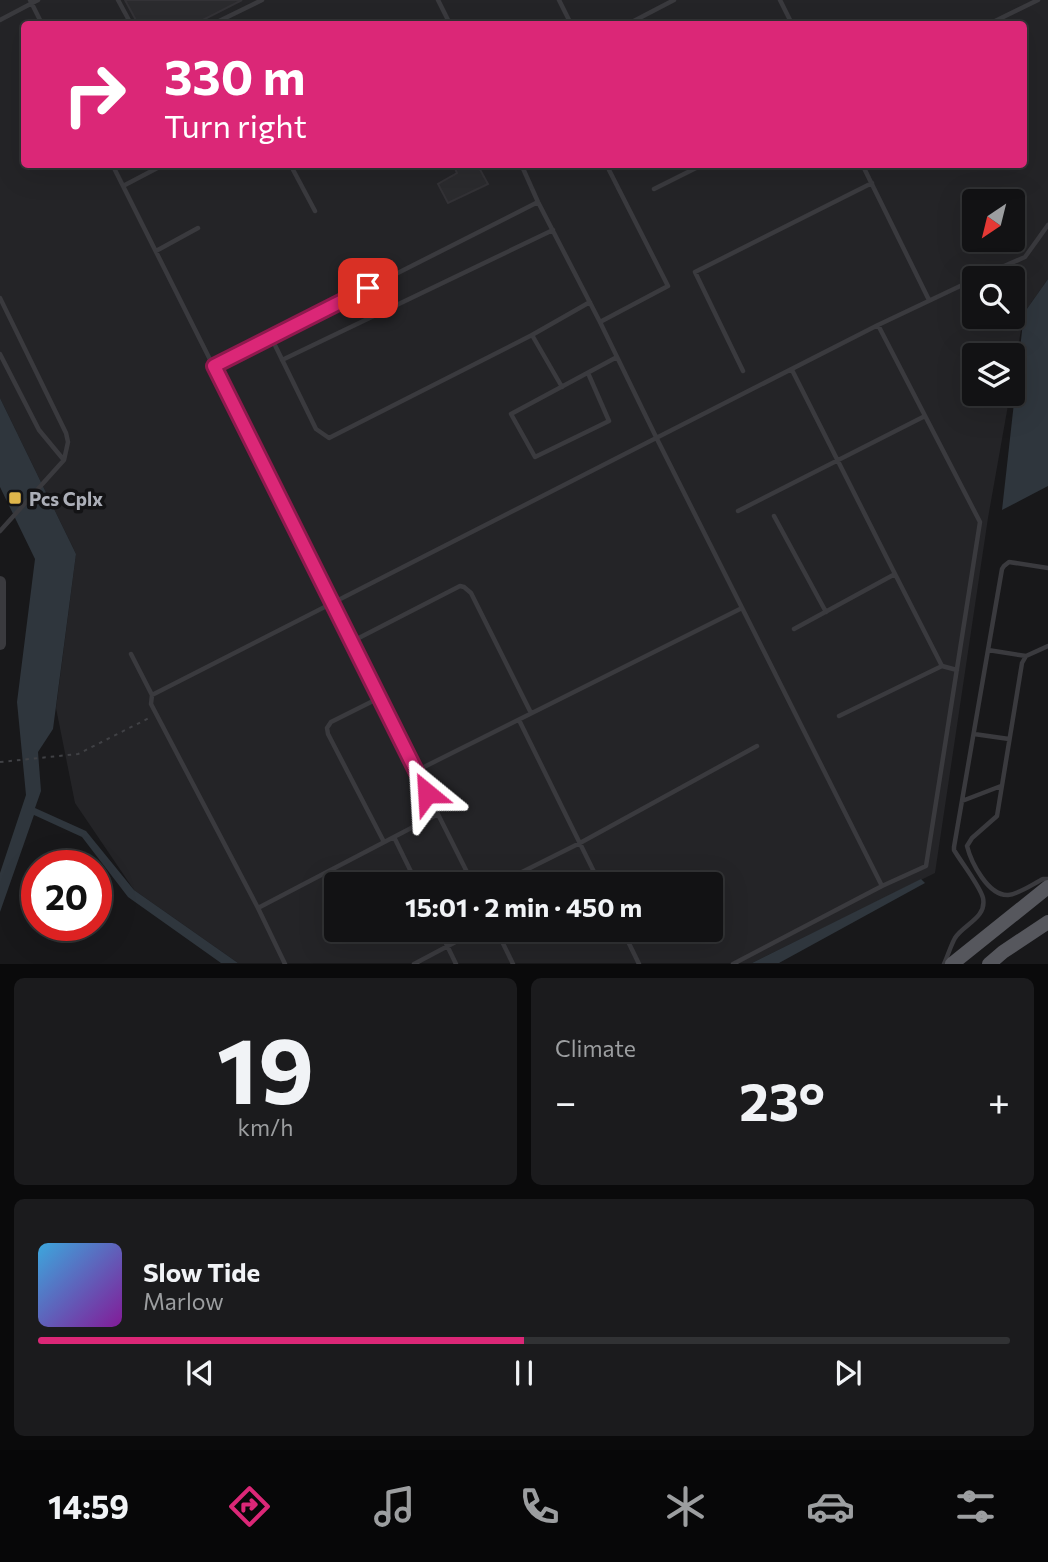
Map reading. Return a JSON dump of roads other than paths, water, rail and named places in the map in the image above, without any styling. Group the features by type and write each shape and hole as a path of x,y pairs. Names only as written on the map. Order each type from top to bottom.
{"main road":[{"path":"952,964 1048,887"},
{"path":"989,964 1048,922"}],"street":[{"path":"0,582 0,644"}],"lane":[{"path":"0,20 38,0"},
{"path":"118,0 129,21"},
{"path":"219,21 262,0"},
{"path":"438,0 448,21"},
{"path":"559,0 570,21"},
{"path":"634,21 674,0"},
{"path":"780,0 790,21"},
{"path":"995,21 1038,0"},
{"path":"30,2 40,21"},
{"path":"114,168 467,872"},
{"path":"123,186 157,168"},
{"path":"292,168 315,211"},
{"path":"523,168 882,886"},
{"path":"600,322 668,286 608,168"},
{"path":"654,189 696,168"},
{"path":"864,168 929,300"},
{"path":"743,371 695,272 872,183"},
{"path":"214,366 538,202"},
{"path":"1005,266 1025,257 1048,225"},
{"path":"156,251 198,228"},
{"path":"282,360 553,230"},
{"path":"152,695 878,325 962,285"},
{"path":"0,298 68,442 64,460 1,530"},
{"path":"271,337 316,429 329,438 532,335 590,302"},
{"path":"733,964 926,866 980,522 878,325"},
{"path":"532,335 562,387"},
{"path":"0,354 39,430 64,460"},
{"path":"588,373 609,421 535,457 511,414 617,357"},
{"path":"792,370 942,666"},
{"path":"738,511 925,416"},
{"path":"774,516 825,612"},
{"path":"944,964 955,938 983,909 981,892 954,850 1004,566 1009,562 1048,568"},
{"path":"794,629 895,574"},
{"path":"351,642 460,586 464,587 471,593 531,713"},
{"path":"416,771 742,608"},
{"path":"988,650 1026,656 1048,646"},
{"path":"131,654 152,695 151,704 285,964"},
{"path":"1026,656 1022,663 997,816 967,846 971,861 992,890 1008,895 1048,879"},
{"path":"839,716 942,666 957,670"},
{"path":"379,698 331,722 327,728 384,842"},
{"path":"519,720 594,872"},
{"path":"974,734 1009,739"},
{"path":"522,872 757,746"},
{"path":"961,801 1001,786"},
{"path":"258,908 438,814"},
{"path":"394,837 411,872"},
{"path":"445,942 456,964"},
{"path":"414,964 455,942"},
{"path":"502,942 513,964"},
{"path":"628,942 639,964"}],"place":[{"name":"Pcs Cplx","path":"15,498"}]}
